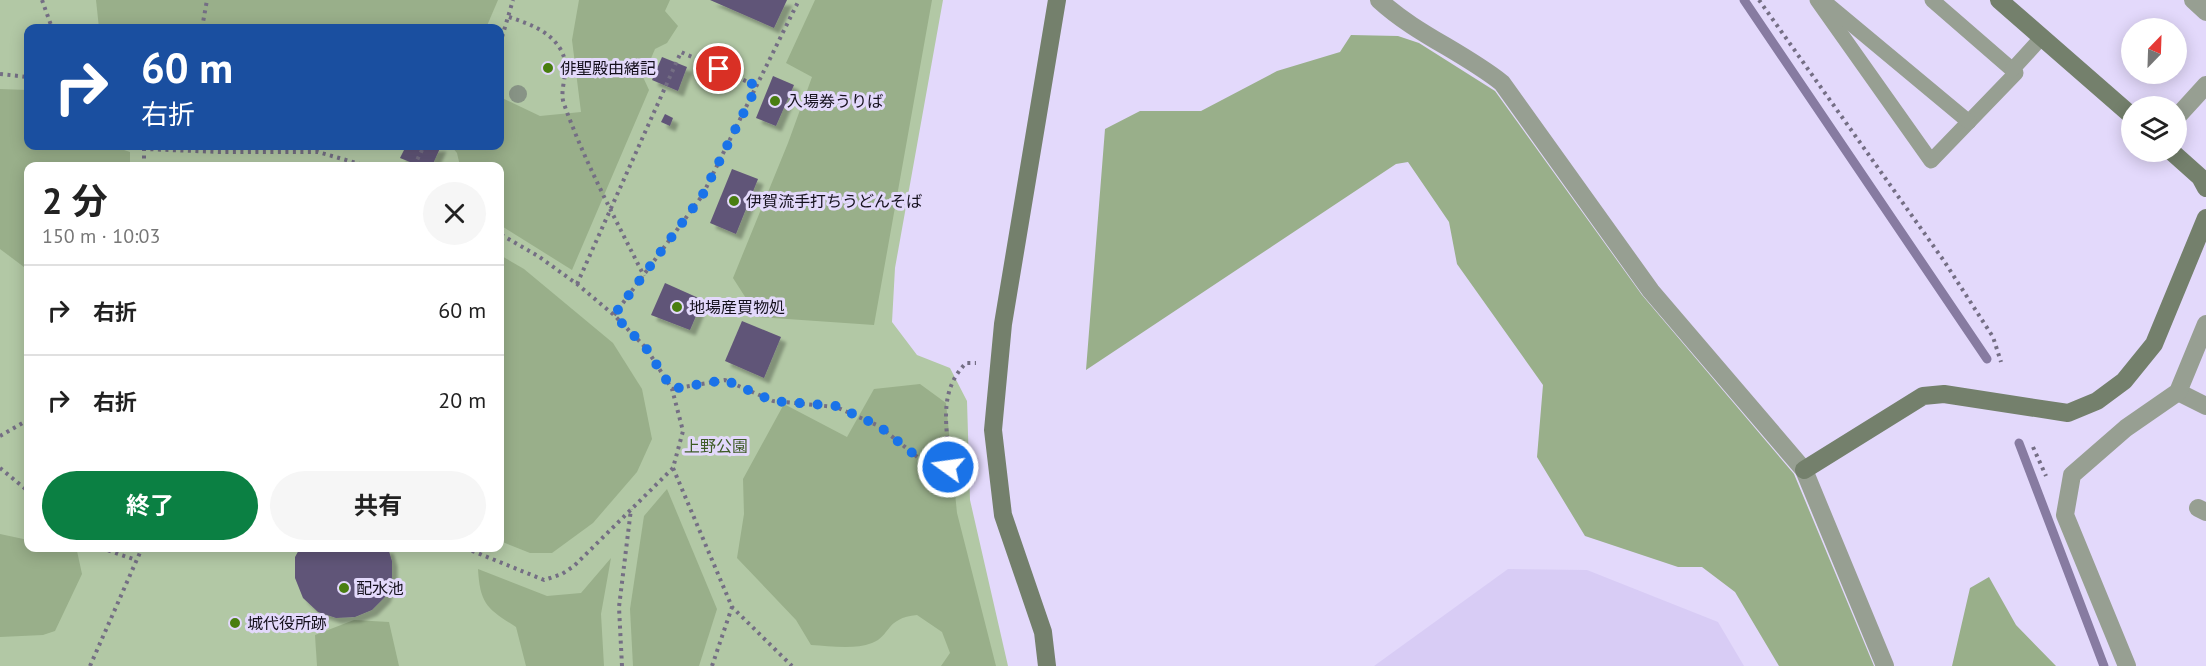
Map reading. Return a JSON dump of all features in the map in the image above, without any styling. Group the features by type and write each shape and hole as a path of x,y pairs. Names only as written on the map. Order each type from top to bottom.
{"street":[{"path":"1047,666 1043,632 1003,515 993,430 1003,324 1057,0"},
{"path":"1380,0 1393,13 1477,63 1502,83 1651,291 1803,470 1886,666"},
{"path":"2000,0 2121,106"},
{"path":"2193,0 2206,12"},
{"path":"2187,106 2206,85"},
{"path":"2183,162 2200,177 2206,188"},
{"path":"1803,470 1923,396 1944,394 2068,413 2097,401 2124,381 2154,344 2206,218"},
{"path":"2127,666 2065,515 2072,475 2126,428 2178,392 2206,324"},
{"path":"2178,392 2206,406"}],"lane":[{"path":"1817,0 1931,161 2016,73 1932,0"},
{"path":"1823,0 1969,122"},
{"path":"2012,70 2042,37"}],"path":[{"path":"42,0 51,24"},
{"path":"203,24 207,0"},
{"path":"504,30 513,0"},
{"path":"614,315 702,196 800,0"},
{"path":"1759,0 1944,261 1993,337 2001,362"},
{"path":"508,16 542,28 561,51 567,72 562,101 610,209 644,276"},
{"path":"577,284 681,52 757,86"},
{"path":"0,74 24,77"},
{"path":"169,150 318,152 353,162"},
{"path":"475,552 544,580 562,574 574,566 673,468 683,431 672,389 646,348 614,315 577,284 538,256 504,236"},
{"path":"672,389 725,380 773,401 836,406 879,426 931,468 941,471 948,467 949,462 946,393 961,368 966,363 979,364 980,356"},
{"path":"0,436 24,422"},
{"path":"0,468 24,488"},
{"path":"673,468 732,607 792,666"},
{"path":"622,666 619,607 632,508"},
{"path":"113,552 136,560"},
{"path":"90,666 140,552"},
{"path":"712,666 732,607"}],"shaded area":[{"path":"1508,569 1587,570 1718,622 1744,666 1374,666"}],"green space":[{"name":"上野公園","path":"0,0 943,0 895,268 892,322 917,355 950,368 967,401 970,500 1008,666 0,666"},
{"path":"96,0 498,0 488,24 99,24"},
{"path":"579,0 670,0 665,11 678,26 667,43 655,49 643,77 649,90 572,270 504,228 504,162 459,162 454,150 504,150 504,99 540,116 581,112 572,40"},
{"path":"815,0 932,0 874,325 758,317 733,278 788,143 812,77 786,63"},
{"path":"1351,35 1398,36 1419,43 1495,91 1642,295 1794,474 1874,666 1779,666 1735,592 1702,567 1678,567 1585,536 1537,457 1543,385 1457,264 1449,222 1408,162 1396,164 1086,370 1105,129 1140,111 1201,111 1277,71 1340,52"},
{"path":"0,89 24,90 24,150 124,150 130,152 130,162 24,162 24,267 0,249"},
{"path":"504,257 524,269 613,343 642,389 652,439 637,472 593,523 552,553 530,553 504,543"},
{"path":"920,384 946,403 957,513 996,666 941,666 950,653 942,632 917,615 899,620 878,640 865,645 842,647 811,645 796,620 737,558 744,514 743,479 784,404 847,437 874,389"},
{"path":"667,489 717,609 699,666 633,666 630,609 644,516"},
{"path":"0,534 24,539 24,552 77,552 82,574 55,631 43,635 0,637"},
{"path":"611,558 601,614 604,666 526,666 516,627 487,605 481,591 478,569 547,596 581,593"},
{"path":"1989,577 2016,625 2056,666 1952,666 1970,588"},
{"path":"354,620 389,622 399,666 317,666 315,635"}],"building":[{"path":"710,0 787,0 774,28"},
{"path":"662,57 687,67 678,91 652,80"},
{"name":"入場券うりば","path":"773,76 794,85 776,126 756,118"},
{"path":"665,114 673,118 670,126 661,122"},
{"path":"404,150 439,150 434,162 410,162 400,158"},
{"name":"伊賀流手打ちうどんそば","path":"732,169 758,179 736,234 710,223"},
{"name":"地場産買物処","path":"665,283 703,300 690,330 651,315"},
{"path":"742,321 781,337 764,378 725,361"},
{"name":"配水池","path":"298,552 389,552 392,561 392,580 385,597 372,610 355,617 336,618 318,612 303,598 295,578 295,557"}],"waterway":[{"path":"1744,0 1987,359"},
{"path":"2019,443 2104,666"}],"place":[{"name":"俳聖殿由緒記","path":"548,68"},
{"name":"入場券うりば","path":"775,101"},
{"name":"伊賀流手打ちうどんそば","path":"734,201"},
{"name":"地場産買物処","path":"677,307"},
{"name":"配水池","path":"344,588"},
{"name":"城代役所跡","path":"235,623"}],"route":[{"path":"719,69 757,86 702,196 614,315 646,348 672,389 725,380 773,401 836,406 879,426 931,468 941,471 948,467"}]}
